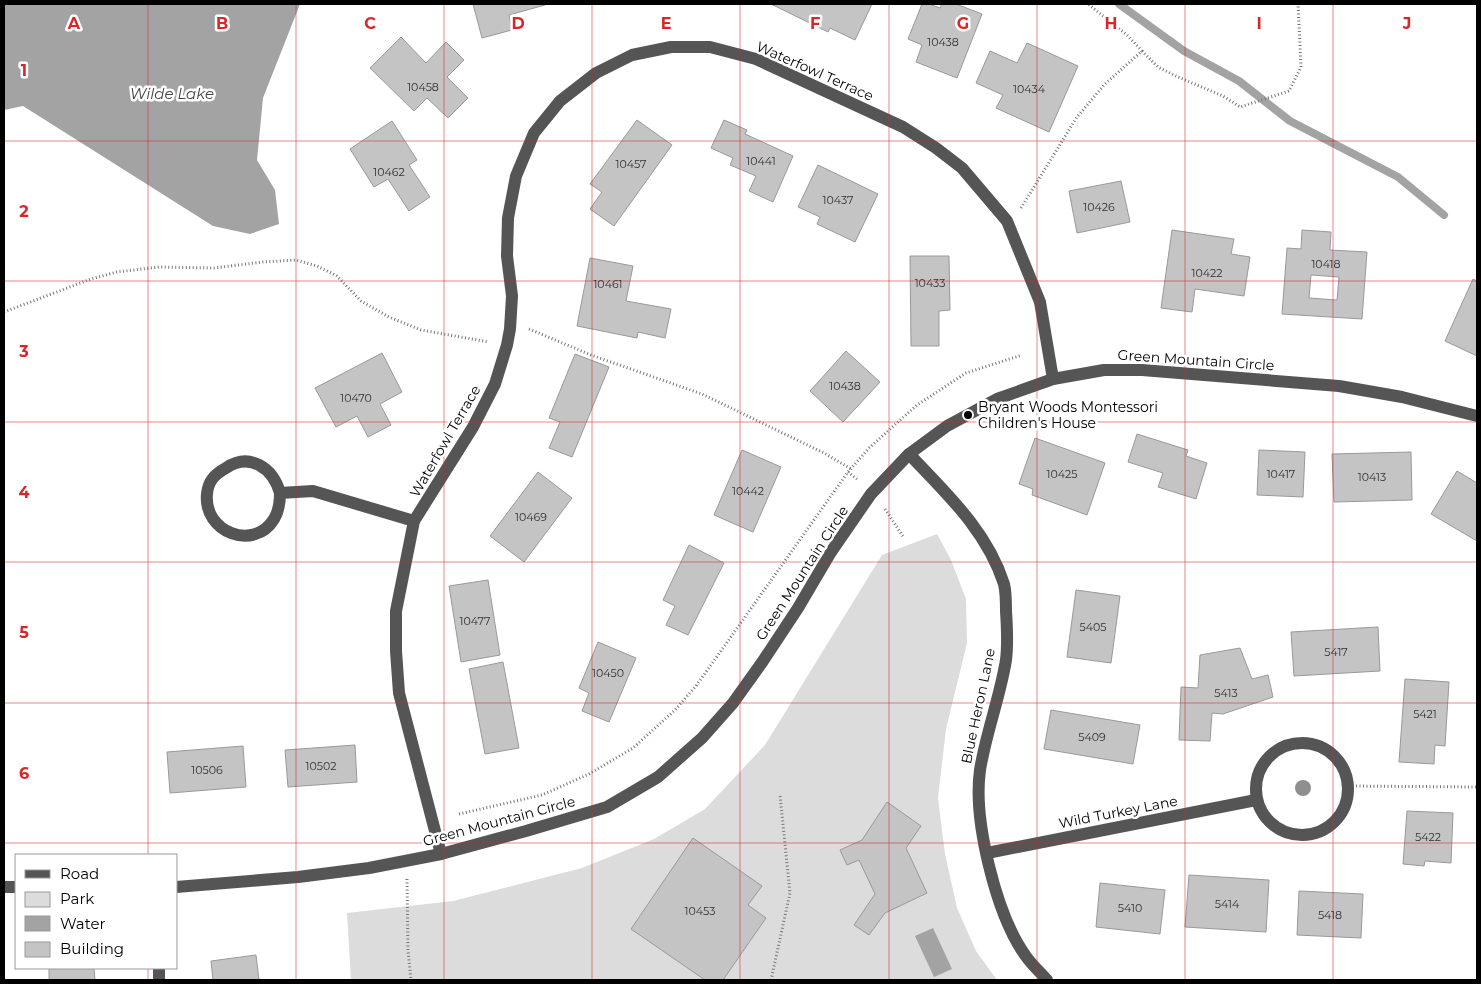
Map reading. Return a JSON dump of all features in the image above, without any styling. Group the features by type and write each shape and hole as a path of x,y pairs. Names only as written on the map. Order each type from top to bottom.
{"street":[{"name":"Waterfowl Terrace","path":"441,854 400,693 396,651 396,611 414,521 473,427 495,384 507,345 512,296 507,256 508,218 516,176 534,133 560,101 596,73 632,55 671,47 710,47 756,59 903,127 936,148 962,168 1007,221 1040,302 1052,379"},
{"name":"Green Mountain Circle","path":"178,887 298,877 369,868 441,854 526,832 607,807 658,776 702,738 733,703 798,608 831,552 872,494 909,454 947,426 996,399 1052,379 1104,370 1142,370 1329,385 1402,397 1477,416"},
{"name":"Blue Heron Lane","path":"909,454 957,504 982,536 1004,586 1007,620 1006,659 980,771 980,808 986,853 997,898 1008,925 1025,955 1047,980"},
{"path":"234,462 256,463 265,468 272,474 280,493 279,508 274,520 263,530 248,536 232,534 216,525 206,501 208,488 214,475 234,462"},
{"path":"280,493 313,491 414,521"},
{"path":"1308,743 1330,751 1344,767 1349,786 1346,804 1334,824 1320,833 1301,836 1284,833 1268,822 1256,800 1256,778 1267,757 1285,746 1308,743"},
{"name":"Wild Turkey Lane","path":"986,853 1256,800"}],"path":[{"path":"1088,4 1127,35 1158,67 1223,96 1240,108 1289,92 1301,67 1298,4"},
{"path":"1022,207 1077,117 1105,84 1142,51"},
{"path":"4,312 91,279 117,272 159,267 214,268 296,260 317,266 336,276 361,301 389,316 421,330 476,339"},
{"path":"510,329 528,329 591,355 702,394 851,468"},
{"path":"459,814 542,795 588,774 633,748 675,710 696,686 851,468 869,448 917,406 966,373 1022,355"},
{"path":"881,504 904,538"},
{"path":"1349,786 1477,787"},
{"path":"771,980 790,894 780,795"},
{"path":"406,861 408,950 411,980"}],"green space":[{"path":"937,534 951,560 966,599 967,643 946,729 938,798 945,854 957,908 976,951 997,980 351,980 347,913 453,901 582,868 654,839 705,809 765,745 882,555"}],"water":[{"name":"Wilde Lake","path":"4,4 300,4 263,98 257,160 275,190 279,224 250,234 213,226 23,106 4,110"},
{"path":"933,928 952,969 934,977 915,936"}],"building":[{"path":"473,4 545,5 509,15 512,30 482,38"},
{"path":"771,4 872,4 855,40 830,28 828,32"},
{"path":"922,4 929,4 940,8 942,4 956,4 982,14 957,78 916,62 922,45 908,39"},
{"path":"401,37 426,63 446,42 464,60 447,77 468,98 448,118 427,98 414,111 370,68"},
{"path":"1027,43 1078,66 1049,132 996,108 1003,95 976,83 990,51 1017,63"},
{"path":"637,120 672,145 614,226 590,209 602,192 590,184"},
{"path":"724,120 747,130 745,134 793,156 773,202 749,191 756,176 730,165 733,158 711,148"},
{"path":"392,121 417,160 409,165 430,197 409,211 388,179 374,187 350,149"},
{"path":"818,165 878,194 855,242 817,224 820,217 798,207"},
{"path":"1121,181 1130,222 1077,233 1069,191"},
{"path":"1172,230 1234,239 1231,254 1250,257 1244,296 1195,289 1192,312 1161,308"},
{"path":"1302,230 1331,232 1330,250 1367,252 1362,319 1282,314 1287,248 1301,249","holes":["1311,275 1339,277 1337,300 1309,298"]},
{"path":"910,256 949,256 950,310 939,311 939,346 911,346"},
{"path":"590,258 633,266 626,301 671,309 665,338 638,332 637,338 577,326"},
{"path":"1473,279 1477,281 1477,356 1445,341"},
{"path":"846,351 880,382 843,422 810,391"},
{"path":"382,353 402,392 380,404 391,425 368,437 357,416 336,427 315,388"},
{"path":"575,354 609,367 572,457 549,448 560,422 549,418"},
{"path":"1137,434 1188,450 1186,456 1207,463 1196,499 1158,487 1163,473 1128,462"},
{"path":"1035,438 1105,463 1087,515 1032,495 1033,489 1019,484"},
{"path":"742,450 781,467 753,532 714,515"},
{"path":"1259,450 1305,452 1303,497 1257,495"},
{"path":"1411,452 1412,500 1334,502 1332,454"},
{"path":"1457,471 1477,483 1477,541 1431,514"},
{"path":"538,472 572,498 524,562 490,536"},
{"path":"689,545 724,563 688,635 666,625 675,606 663,600"},
{"path":"488,580 500,655 461,662 449,586"},
{"path":"1076,590 1120,596 1111,663 1067,657"},
{"path":"1378,627 1380,671 1294,676 1291,632"},
{"path":"598,642 636,658 609,722 582,711 589,693 579,688"},
{"path":"1240,648 1252,679 1268,675 1273,697 1223,714 1212,713 1210,741 1179,740 1181,687 1198,688 1200,655"},
{"path":"503,662 519,748 485,754 469,669"},
{"path":"1405,679 1449,682 1445,746 1435,745 1434,764 1399,762"},
{"path":"1051,710 1140,725 1133,764 1044,749"},
{"path":"355,745 357,782 288,787 285,750"},
{"path":"243,746 246,787 170,793 167,752"},
{"path":"887,802 921,826 906,848 927,893 885,913 869,935 854,925 875,894 859,860 847,865 840,850 862,840"},
{"path":"1407,811 1453,813 1451,863 1425,861 1424,866 1403,864"},
{"path":"693,838 762,886 748,905 766,918 723,980 705,980 631,929"},
{"path":"1189,875 1269,880 1266,932 1185,927"},
{"path":"1100,883 1165,890 1160,934 1096,927"},
{"path":"1299,891 1363,894 1361,938 1297,935"},
{"path":"256,955 259,980 213,980 211,961"},
{"path":"49,969 94,969 95,980 49,980"}],"waterway":[{"path":"1119,4 1184,51 1239,81 1290,121 1398,177 1444,215"}],"place":[{"name":"Bryant Woods Montessori Children's House","path":"968,415"}]}
